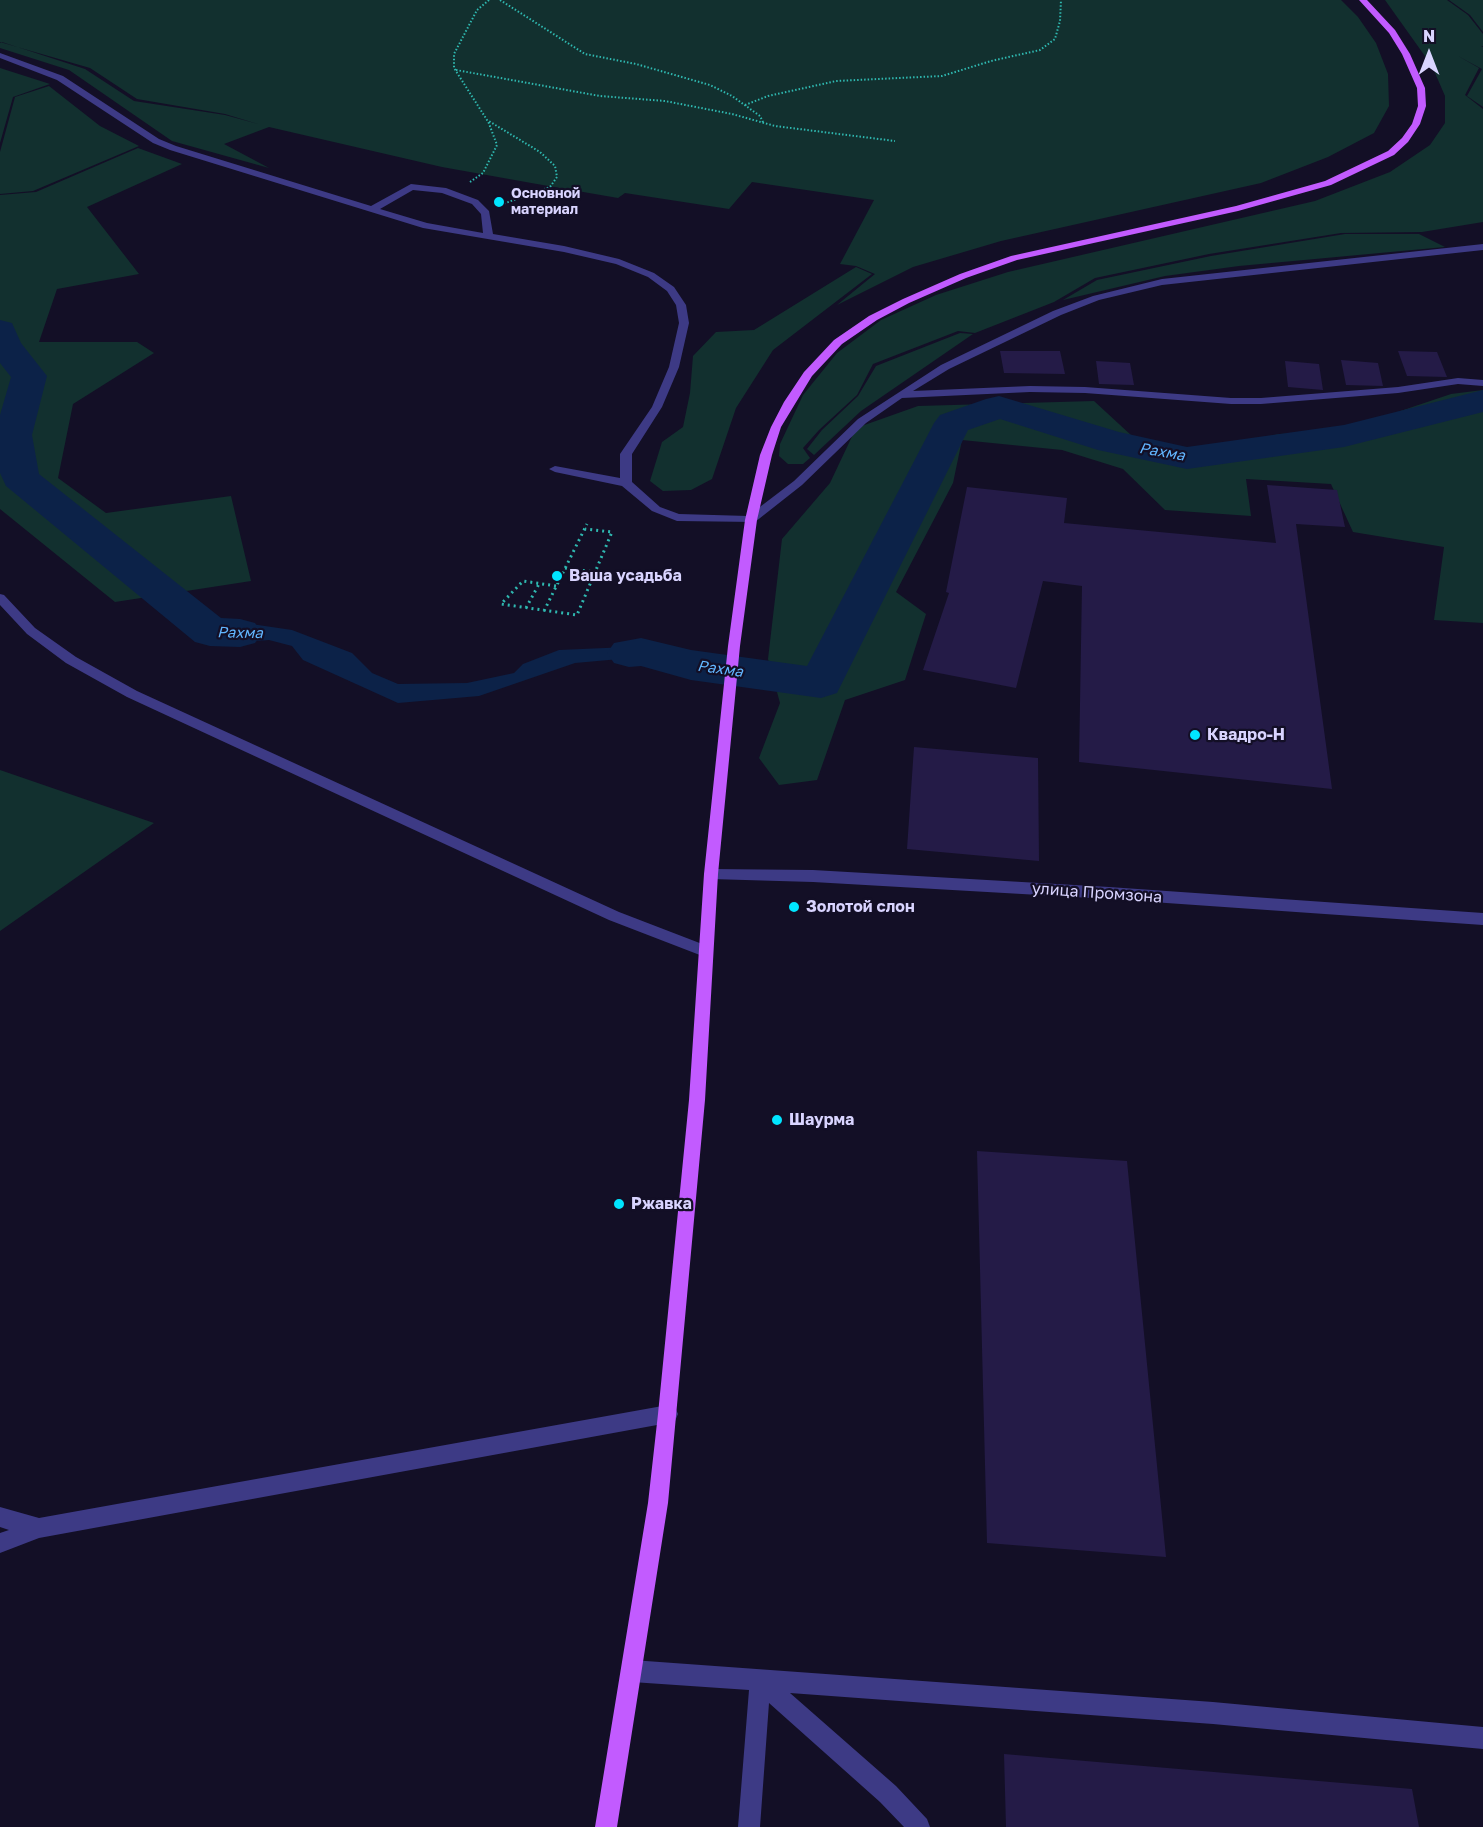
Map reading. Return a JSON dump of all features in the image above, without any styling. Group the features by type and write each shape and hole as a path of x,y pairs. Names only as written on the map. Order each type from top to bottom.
{"main road":[{"path":"606,1827 632,1671 668,1413 697,1100 711,874 734,646 751,520 765,455 776,427 808,374 838,342 873,318 963,276 1014,258 1328,183 1391,153 1406,140 1416,124 1422,106 1421,88 1406,54 1392,32 1363,0"}],"street":[{"path":"0,55 60,78 156,141 426,226 564,249 619,262 651,275 671,289 681,305 684,323 674,367 657,407 626,454 626,483"},
{"path":"374,209 411,187 443,190 475,202 486,213 488,236"},
{"path":"555,469 626,483 656,508 677,517 751,520 798,483 862,421 899,395 945,367 1057,313 1096,298 1130,289 1193,278 1483,247"},
{"path":"899,395 1030,389 1085,390 1231,401 1261,401 1398,390 1458,381 1483,383"},
{"path":"0,598 31,631 71,660 132,694 614,916 705,951"},
{"name":"улица Промзона","path":"711,874 813,876 1483,919"},
{"path":"0,1543 39,1528 668,1413"},
{"path":"0,1517 39,1528"},
{"path":"632,1671 1213,1713 1483,1738"},
{"path":"749,1827 760,1681"},
{"path":"760,1681 888,1794 919,1827"}],"path":[{"path":"443,190 476,180 483,173 497,145 488,120 453,64 454,54 477,10 489,0"},
{"path":"500,0 585,54 636,64 710,85 745,105 760,116 763,123"},
{"path":"745,105 768,96 836,81 942,76 991,61 1040,50 1054,39 1060,21 1061,0"},
{"path":"456,70 600,96 665,101 763,123 895,141"},
{"path":"486,213 505,202 550,187 557,177 555,166 540,152 488,120"},
{"path":"544,610 587,524"},
{"path":"556,586 523,581 501,604 577,615 612,532 585,530"},
{"path":"565,568 595,572"},
{"path":"526,608 539,584"}],"green space":[{"path":"0,0 1341,0 1358,17 1376,43 1388,74 1389,106 1374,133 1328,157 1261,183 1001,241 913,267 837,305 875,274 856,266 840,264 874,200 752,182 729,209 625,193 618,198 537,184 442,167 269,127 224,144 269,168 172,141 69,70 0,48","holes":["18,47 90,68 137,99 225,114 258,124 225,115 134,101 85,69"]},
{"path":"1385,0 1447,0 1468,15 1483,34 1483,46 1481,46 1483,47 1483,107 1467,96 1482,69 1458,56 1479,68 1465,95 1483,109 1483,222 1422,232 1341,233 1209,254 1095,278 1054,302 975,333 958,331 873,364 857,395 803,448 810,458 803,464 788,464 779,456 780,444 803,395 837,353 881,320 936,295 1008,272 1315,201 1390,172 1430,145 1445,123 1445,96 1432,66"},
{"path":"1449,0 1483,0 1483,32 1470,15"},
{"path":"0,68 50,84 13,97 0,143"},
{"path":"49,86 100,126 139,146 33,191 0,194 0,152 15,97"},
{"path":"138,148 182,164 87,207 139,274 57,289 39,342 137,342 154,353 73,404 58,478 106,513 231,496 251,581 115,602 0,509 0,195 36,192"},
{"path":"1345,234 1419,234 1445,247 1239,266 1165,276 1063,300 1097,280 1211,256"},
{"path":"856,267 872,274 773,350 736,408 712,479 691,490 663,491 650,481 662,442 683,427 690,393 693,356 716,332 754,330"},
{"path":"960,333 973,334 861,411 814,455 807,449 822,430 858,396 876,366"},
{"path":"1483,390 1483,623 1434,620 1444,547 1353,532 1331,484 1246,479 1251,516 1165,510 1123,469 1062,450 962,440 953,483 896,592 926,614 905,680 845,700 817,780 779,785 759,758 780,703 768,659 782,539 830,483 856,428 918,406 1094,401 1157,459 1279,434 1341,431 1451,394"},
{"path":"0,770 154,823 0,931"}],"water":[{"path":"186,600 224,620 292,630 352,653 372,673 398,684 467,683 514,673 523,664 559,650 651,646 681,657 700,658 698,673 631,658 575,663 479,696 398,703 303,660 292,646 269,640 224,644 201,637 168,614"}],"building":[{"path":"1000,351 1060,351 1065,374 1004,373"},
{"path":"1398,351 1437,352 1447,377 1407,376"},
{"path":"1341,360 1378,363 1383,386 1346,385"},
{"path":"1096,361 1130,363 1134,385 1099,384"},
{"path":"1285,361 1319,364 1323,390 1288,387"},
{"path":"1267,485 1337,490 1345,527 1296,524 1332,789 1079,762 1082,586 1043,581 1016,688 923,670 949,593 946,592 967,487 1067,498 1064,523 1276,543"},
{"path":"914,747 1038,758 1039,861 907,849"},
{"path":"977,1151 1127,1161 1166,1557 987,1543"},
{"path":"1004,1754 1412,1789 1419,1827 1006,1827"}],"waterway":[{"name":"Рахма","path":"0,330 4,345 29,376 13,435 20,478 210,632 240,633"},
{"name":"Рахма","path":"629,653 641,652 691,665 821,683 953,423 999,407 1111,442 1187,458 1344,436 1483,401"}],"place":[{"name":"Основной материал","path":"499,202"},
{"name":"Ваша усадьба","path":"557,576"},
{"name":"Квадро-Н","path":"1195,735"},
{"name":"Золотой слон","path":"794,907"},
{"name":"Шаурма","path":"777,1120"},
{"name":"Ржавка","path":"619,1204"}]}
